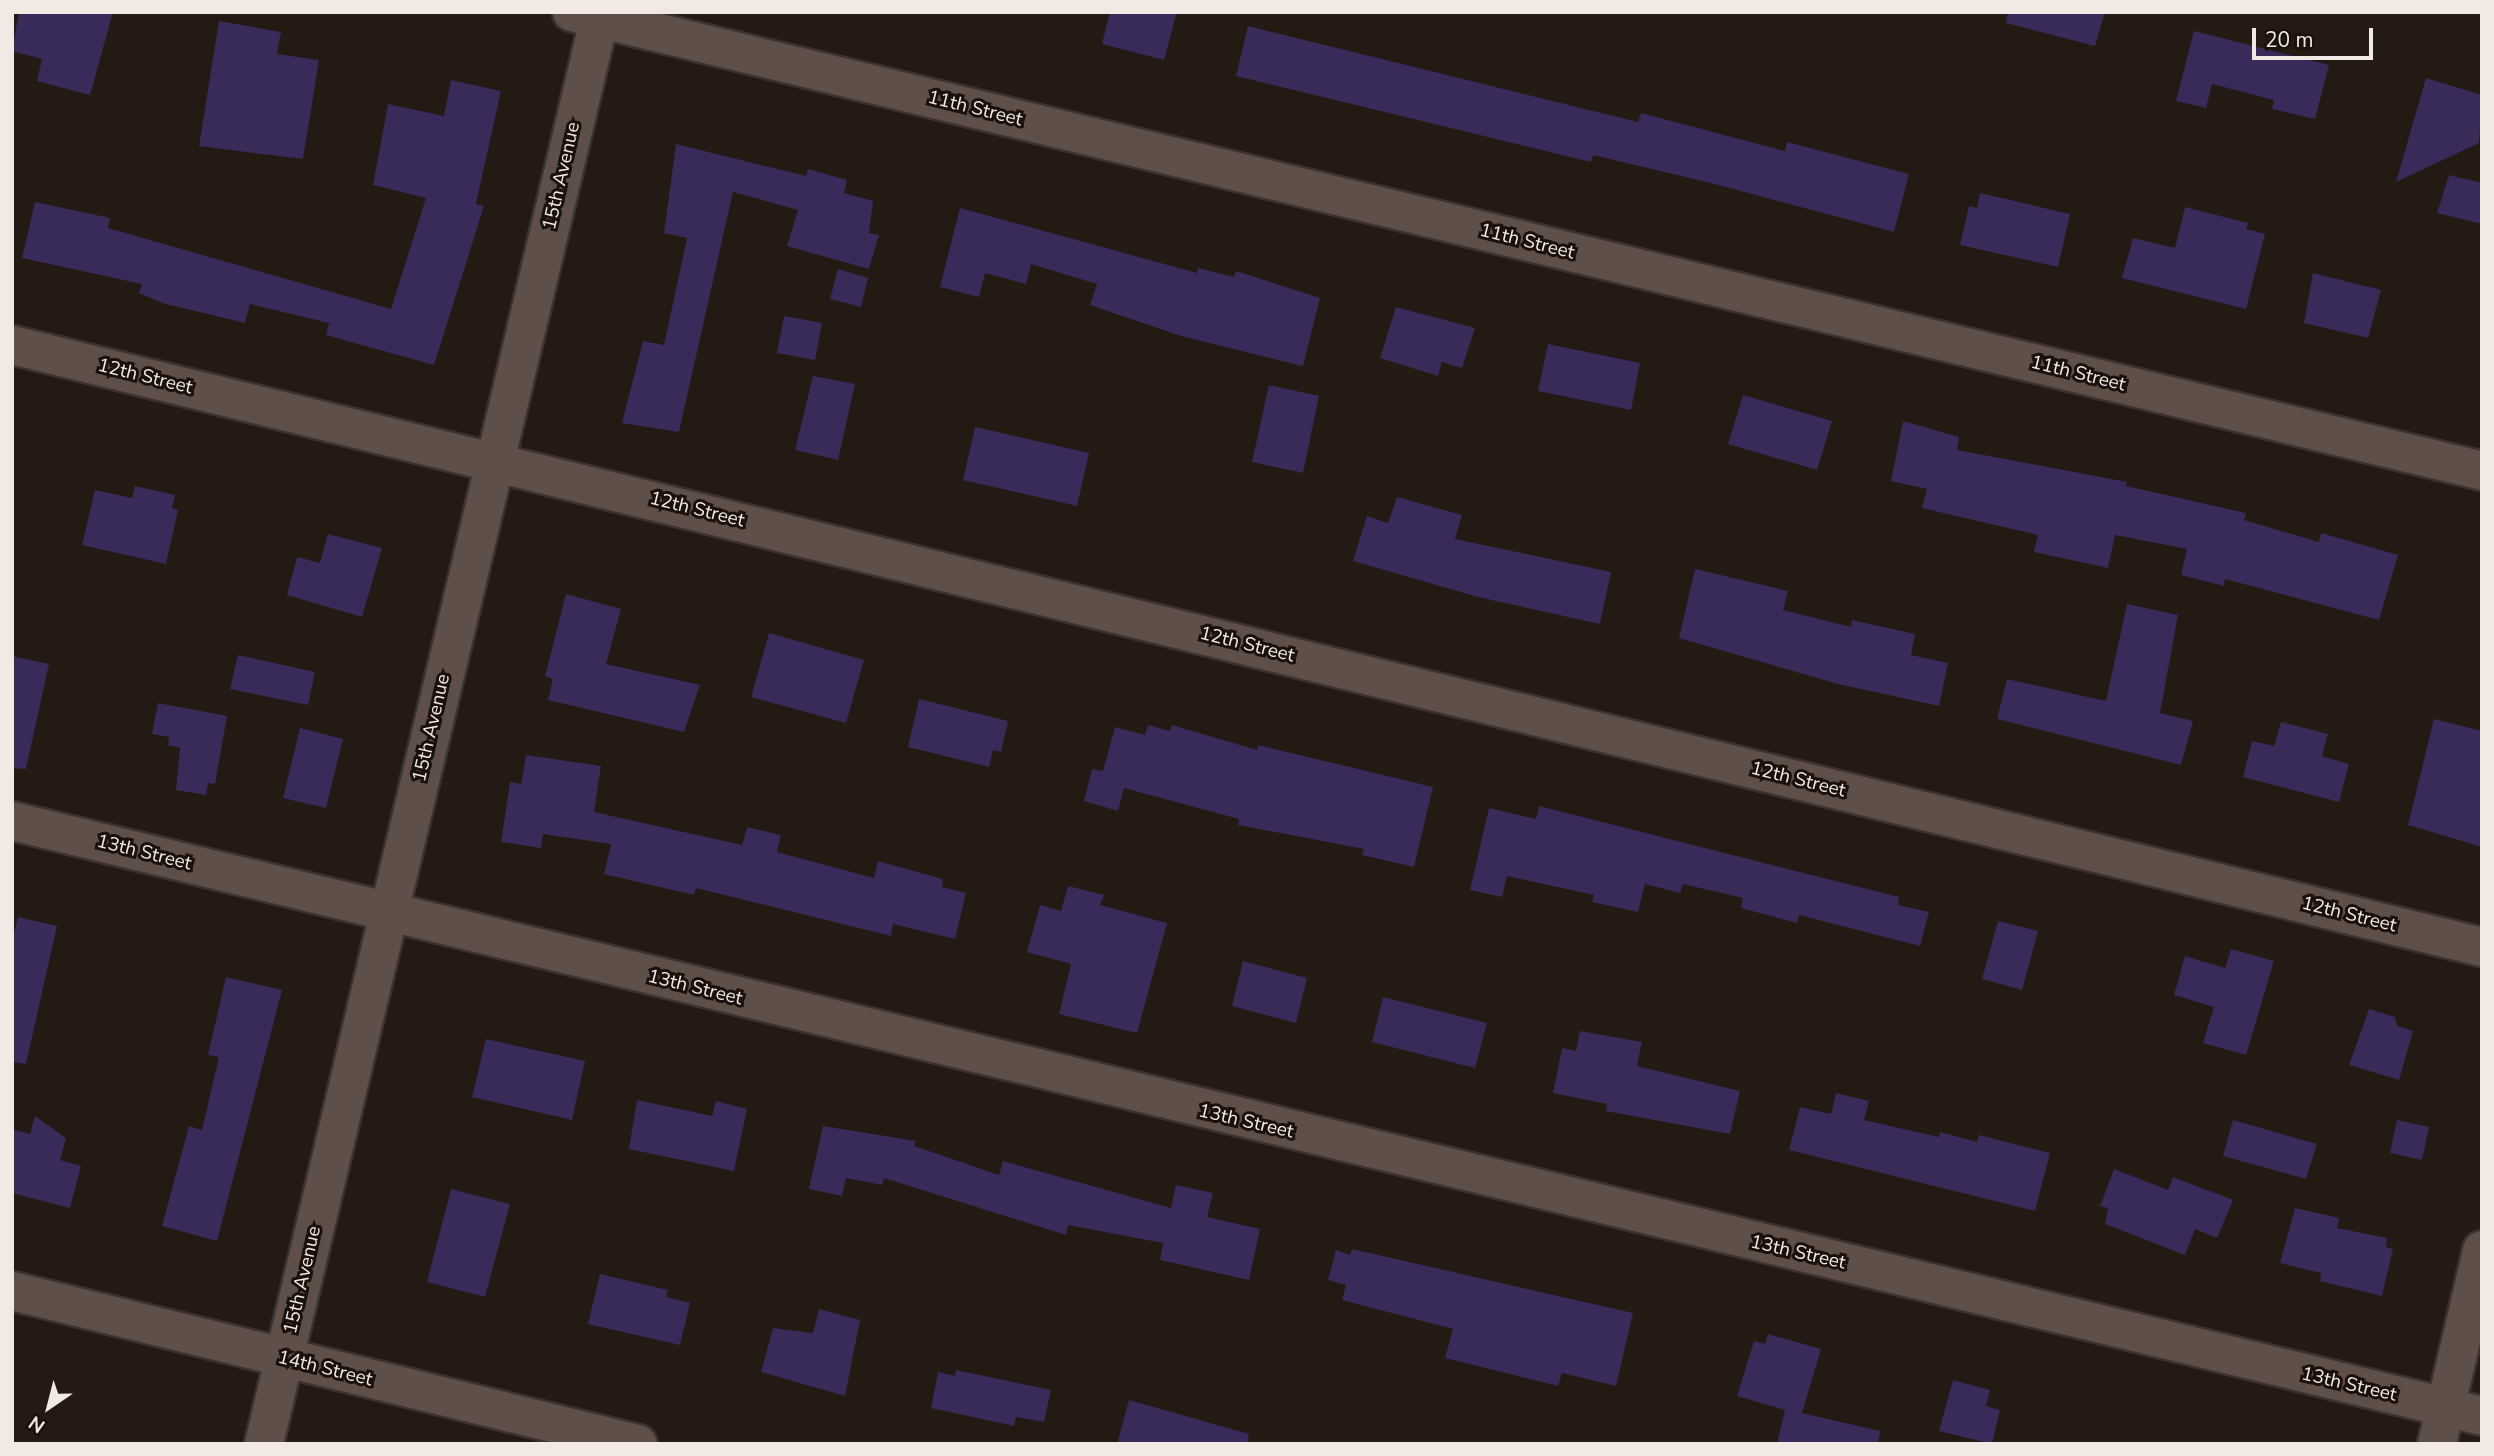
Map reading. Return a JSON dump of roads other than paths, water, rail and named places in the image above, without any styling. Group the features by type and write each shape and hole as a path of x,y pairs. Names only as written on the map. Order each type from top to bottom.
{"street":[{"name":"15th Avenue","path":"264,1444 496,461 590,14"},
{"name":"11th Street","path":"590,14 2482,471"},
{"name":"12th Street","path":"12,345 2482,947"},
{"name":"13th Street","path":"12,821 2455,1422"},
{"path":"2455,1422 2482,1250"},
{"name":"14th Street","path":"12,1292 638,1444"}]}
